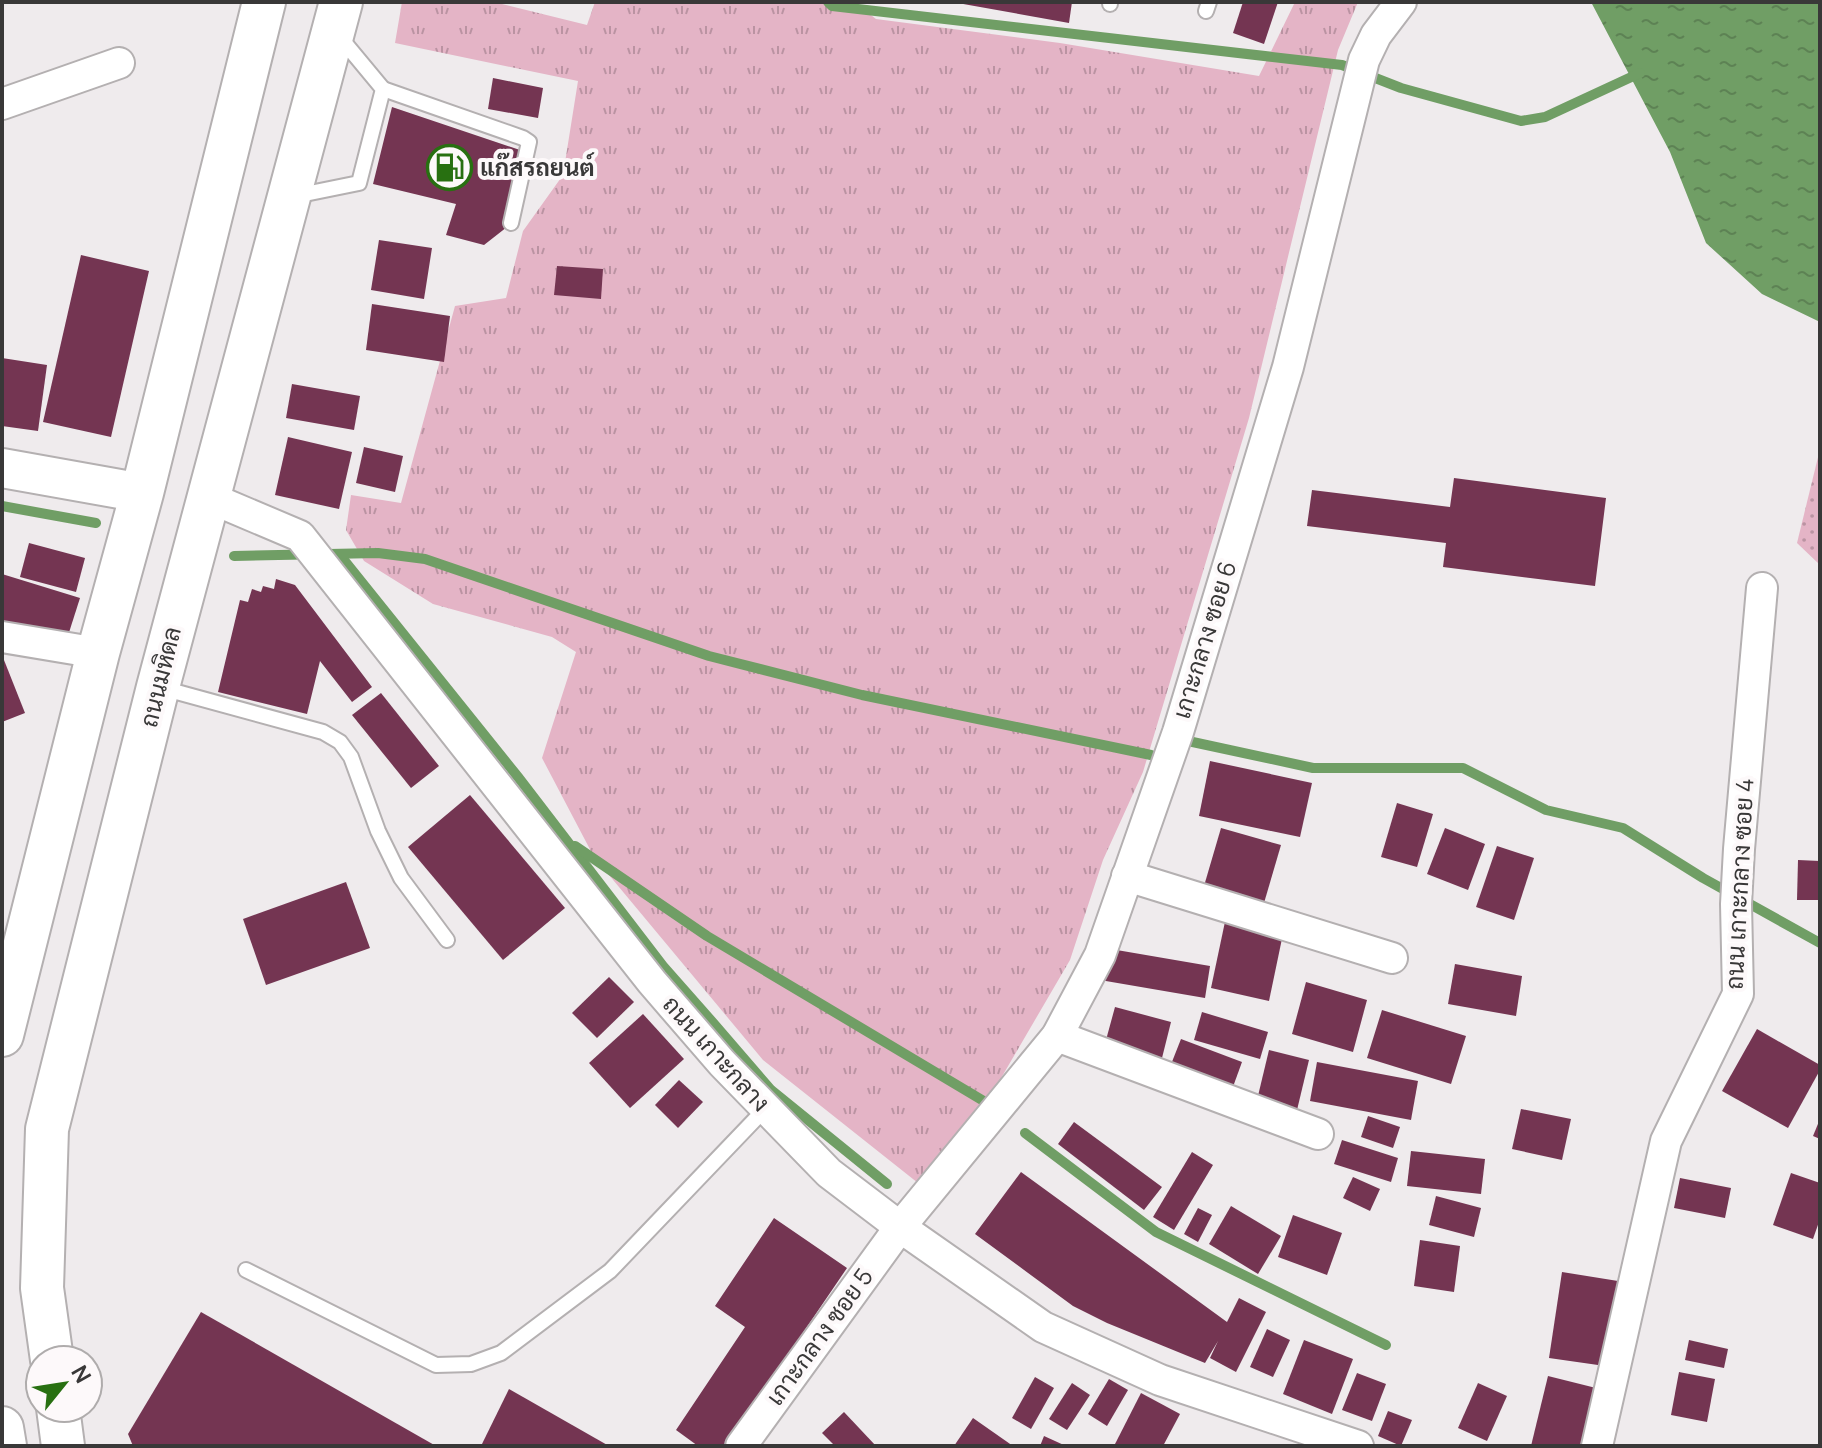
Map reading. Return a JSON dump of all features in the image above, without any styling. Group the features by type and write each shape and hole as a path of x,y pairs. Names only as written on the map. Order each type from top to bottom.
{"main road":[{"path":"2,1035 98,653 142,493 264,2"},
{"name":"ถนนมหิดล","path":"50,1344 42,1288 47,1129 158,687 337,16"},
{"path":"60,1424 63,1446"},
{"path":"2,1428 5,1446"}],"street":[{"name":"เกาะกลาง ซอย 6","path":"900,1227 1057,1036 1100,955 1178,732 1288,367 1364,60 1376,35 1401,2"},
{"path":"2,104 119,63"},
{"path":"2,468 142,493"},
{"name":"ถนน เกาะกลาง","path":"208,497 300,536 652,982 765,1109 829,1173 1043,1327 1160,1380 1358,1446"},
{"name":"ถนน เกาะกลาง ซอย 4","path":"1597,1446 1666,1141 1738,994 1736,897 1762,588"},
{"path":"2,637 98,653"},
{"path":"1127,876 1392,958"},
{"path":"1057,1036 1318,1134"},
{"name":"เกาะกลาง ซอย 5","path":"741,1446 900,1227"}],"lane":[{"path":"337,16 383,89 529,142 511,223"},
{"path":"289,197 359,183 383,89"},
{"path":"158,687 323,732 340,742 351,757 378,831 401,878 447,940"},
{"path":"246,1270 436,1365 471,1364 501,1353 610,1271 765,1109"}],"green space":[{"path":"402,2 494,2 587,25 595,2 854,2 876,19 1060,43 1259,76 1295,2 1358,2 1338,50 1249,418 1143,772 1103,860 1070,960 997,1085 918,1183 763,1060 594,857 542,758 576,652 552,637 433,604 364,561 346,530 351,495 401,503 455,306 506,298 523,231 563,175 578,81 395,43"},
{"path":"1820,449 1820,565 1797,543"}],"water":[{"path":"1591,2 1820,2 1820,322 1762,294 1706,243 1670,152"}],"building":[{"path":"952,2 1072,2 1069,23"},
{"path":"1243,2 1278,2 1264,44 1233,33"},
{"path":"493,78 543,88 538,118 488,109"},
{"name":"แก๊สรถยนต์","path":"392,107 526,152 507,227 484,245 446,235 456,204 373,184"},
{"path":"379,240 432,248 424,299 371,290"},
{"path":"81,255 149,271 111,437 43,422"},
{"path":"557,266 603,269 601,299 554,295"},
{"path":"372,304 450,316 444,362 366,350"},
{"path":"2,358 47,365 38,431 2,426"},
{"path":"292,384 360,396 354,430 286,418"},
{"path":"288,437 352,452 339,509 275,495"},
{"path":"364,447 403,456 395,492 356,483"},
{"path":"1454,478 1606,498 1595,586 1443,567 1446,543 1307,526 1312,490 1450,507"},
{"path":"29,543 85,558 76,592 20,577"},
{"path":"2,574 80,598 65,645 2,625"},
{"path":"276,579 295,585 372,687 352,702 320,661 307,714 218,692 240,600 248,602 252,589 261,592 263,586 274,589"},
{"path":"2,655 25,713 2,722"},
{"path":"381,693 439,766 411,788 352,715"},
{"path":"1210,761 1312,783 1300,837 1199,816"},
{"path":"470,795 565,908 503,960 408,847"},
{"path":"1397,803 1433,814 1417,867 1381,857"},
{"path":"1221,828 1281,845 1264,903 1204,886"},
{"path":"1445,828 1485,844 1468,890 1427,874"},
{"path":"1497,846 1534,858 1514,920 1476,907"},
{"path":"1798,860 1820,861 1820,900 1797,900"},
{"path":"346,882 370,948 266,985 243,919"},
{"path":"1226,917 1284,929 1269,1001 1211,988"},
{"path":"1105,948 1210,966 1205,998 1100,980"},
{"path":"1455,964 1522,976 1516,1016 1448,1004"},
{"path":"609,977 634,1002 597,1038 572,1013"},
{"path":"1306,982 1367,1000 1353,1052 1292,1034"},
{"path":"1115,1007 1171,1022 1160,1066 1103,1051"},
{"path":"1382,1010 1466,1036 1451,1084 1367,1058"},
{"path":"1202,1012 1268,1032 1260,1059 1194,1040"},
{"path":"643,1014 684,1059 630,1108 589,1063"},
{"path":"1757,1029 1820,1065 1788,1128 1722,1091"},
{"path":"1181,1039 1242,1062 1230,1095 1168,1072"},
{"path":"1269,1050 1309,1060 1297,1110 1257,1100"},
{"path":"1317,1062 1418,1081 1411,1120 1310,1101"},
{"path":"679,1080 703,1102 678,1128 655,1105"},
{"path":"1521,1109 1571,1119 1562,1160 1512,1149"},
{"path":"1368,1116 1400,1127 1393,1148 1361,1137"},
{"path":"1820,1119 1820,1139 1813,1136"},
{"path":"1074,1122 1162,1187 1144,1210 1058,1144"},
{"path":"1342,1140 1398,1158 1391,1182 1334,1164"},
{"path":"1411,1151 1485,1159 1481,1194 1407,1186"},
{"path":"1192,1152 1213,1165 1174,1230 1153,1217"},
{"path":"1021,1172 1227,1322 1239,1298 1266,1312 1236,1372 1210,1358 1218,1341 1205,1363 1107,1323 1073,1306 975,1234"},
{"path":"1791,1173 1820,1183 1820,1219 1813,1239 1773,1225"},
{"path":"1353,1177 1380,1189 1370,1211 1343,1198"},
{"path":"1680,1178 1731,1188 1725,1218 1674,1208"},
{"path":"1436,1196 1481,1208 1474,1237 1429,1225"},
{"path":"1231,1206 1281,1236 1258,1274 1209,1244"},
{"path":"1198,1208 1212,1215 1198,1242 1184,1234"},
{"path":"1293,1215 1342,1233 1327,1275 1278,1257"},
{"path":"774,1218 847,1268 726,1446 698,1446 676,1430 745,1327 715,1306"},
{"path":"1420,1240 1460,1246 1454,1292 1414,1286"},
{"path":"1562,1272 1618,1281 1605,1366 1549,1358"},
{"path":"201,1312 436,1446 133,1446 128,1434"},
{"path":"1267,1329 1290,1340 1273,1377 1250,1367"},
{"path":"1304,1340 1353,1359 1332,1414 1283,1394"},
{"path":"1689,1340 1728,1349 1724,1368 1685,1360"},
{"path":"1679,1372 1715,1379 1707,1422 1671,1415"},
{"path":"1357,1373 1386,1384 1372,1421 1342,1410"},
{"path":"1548,1376 1604,1390 1591,1446 1531,1446"},
{"path":"1035,1377 1054,1388 1031,1429 1012,1418"},
{"path":"1109,1379 1128,1390 1107,1426 1088,1414"},
{"path":"1072,1383 1090,1395 1067,1430 1049,1419"},
{"path":"1478,1383 1507,1396 1487,1441 1458,1428"},
{"path":"509,1389 609,1446 481,1446"},
{"path":"1141,1393 1180,1414 1163,1446 1114,1446"},
{"path":"1388,1411 1412,1420 1401,1446 1378,1436"},
{"path":"844,1412 876,1446 835,1446 822,1433"},
{"path":"973,1418 1013,1446 954,1446"},
{"path":"1044,1436 1066,1446 1040,1446"}],"waterway":[{"path":"828,2 832,6 1342,65 1401,88 1521,121 1545,117 1640,73"},
{"path":"2,506 96,523"},
{"path":"234,556 378,553 425,559 709,656 862,695 1151,755"},
{"path":"339,554 518,777 663,966 771,1090 887,1184"},
{"path":"1188,741 1313,768 1463,768 1546,810 1623,828 1703,878 1820,943"},
{"path":"575,846 707,936 987,1103"},
{"path":"1025,1133 1156,1232 1386,1345"}],"place":[{"name":"แก๊สรถยนต์","path":"449,168"}]}
